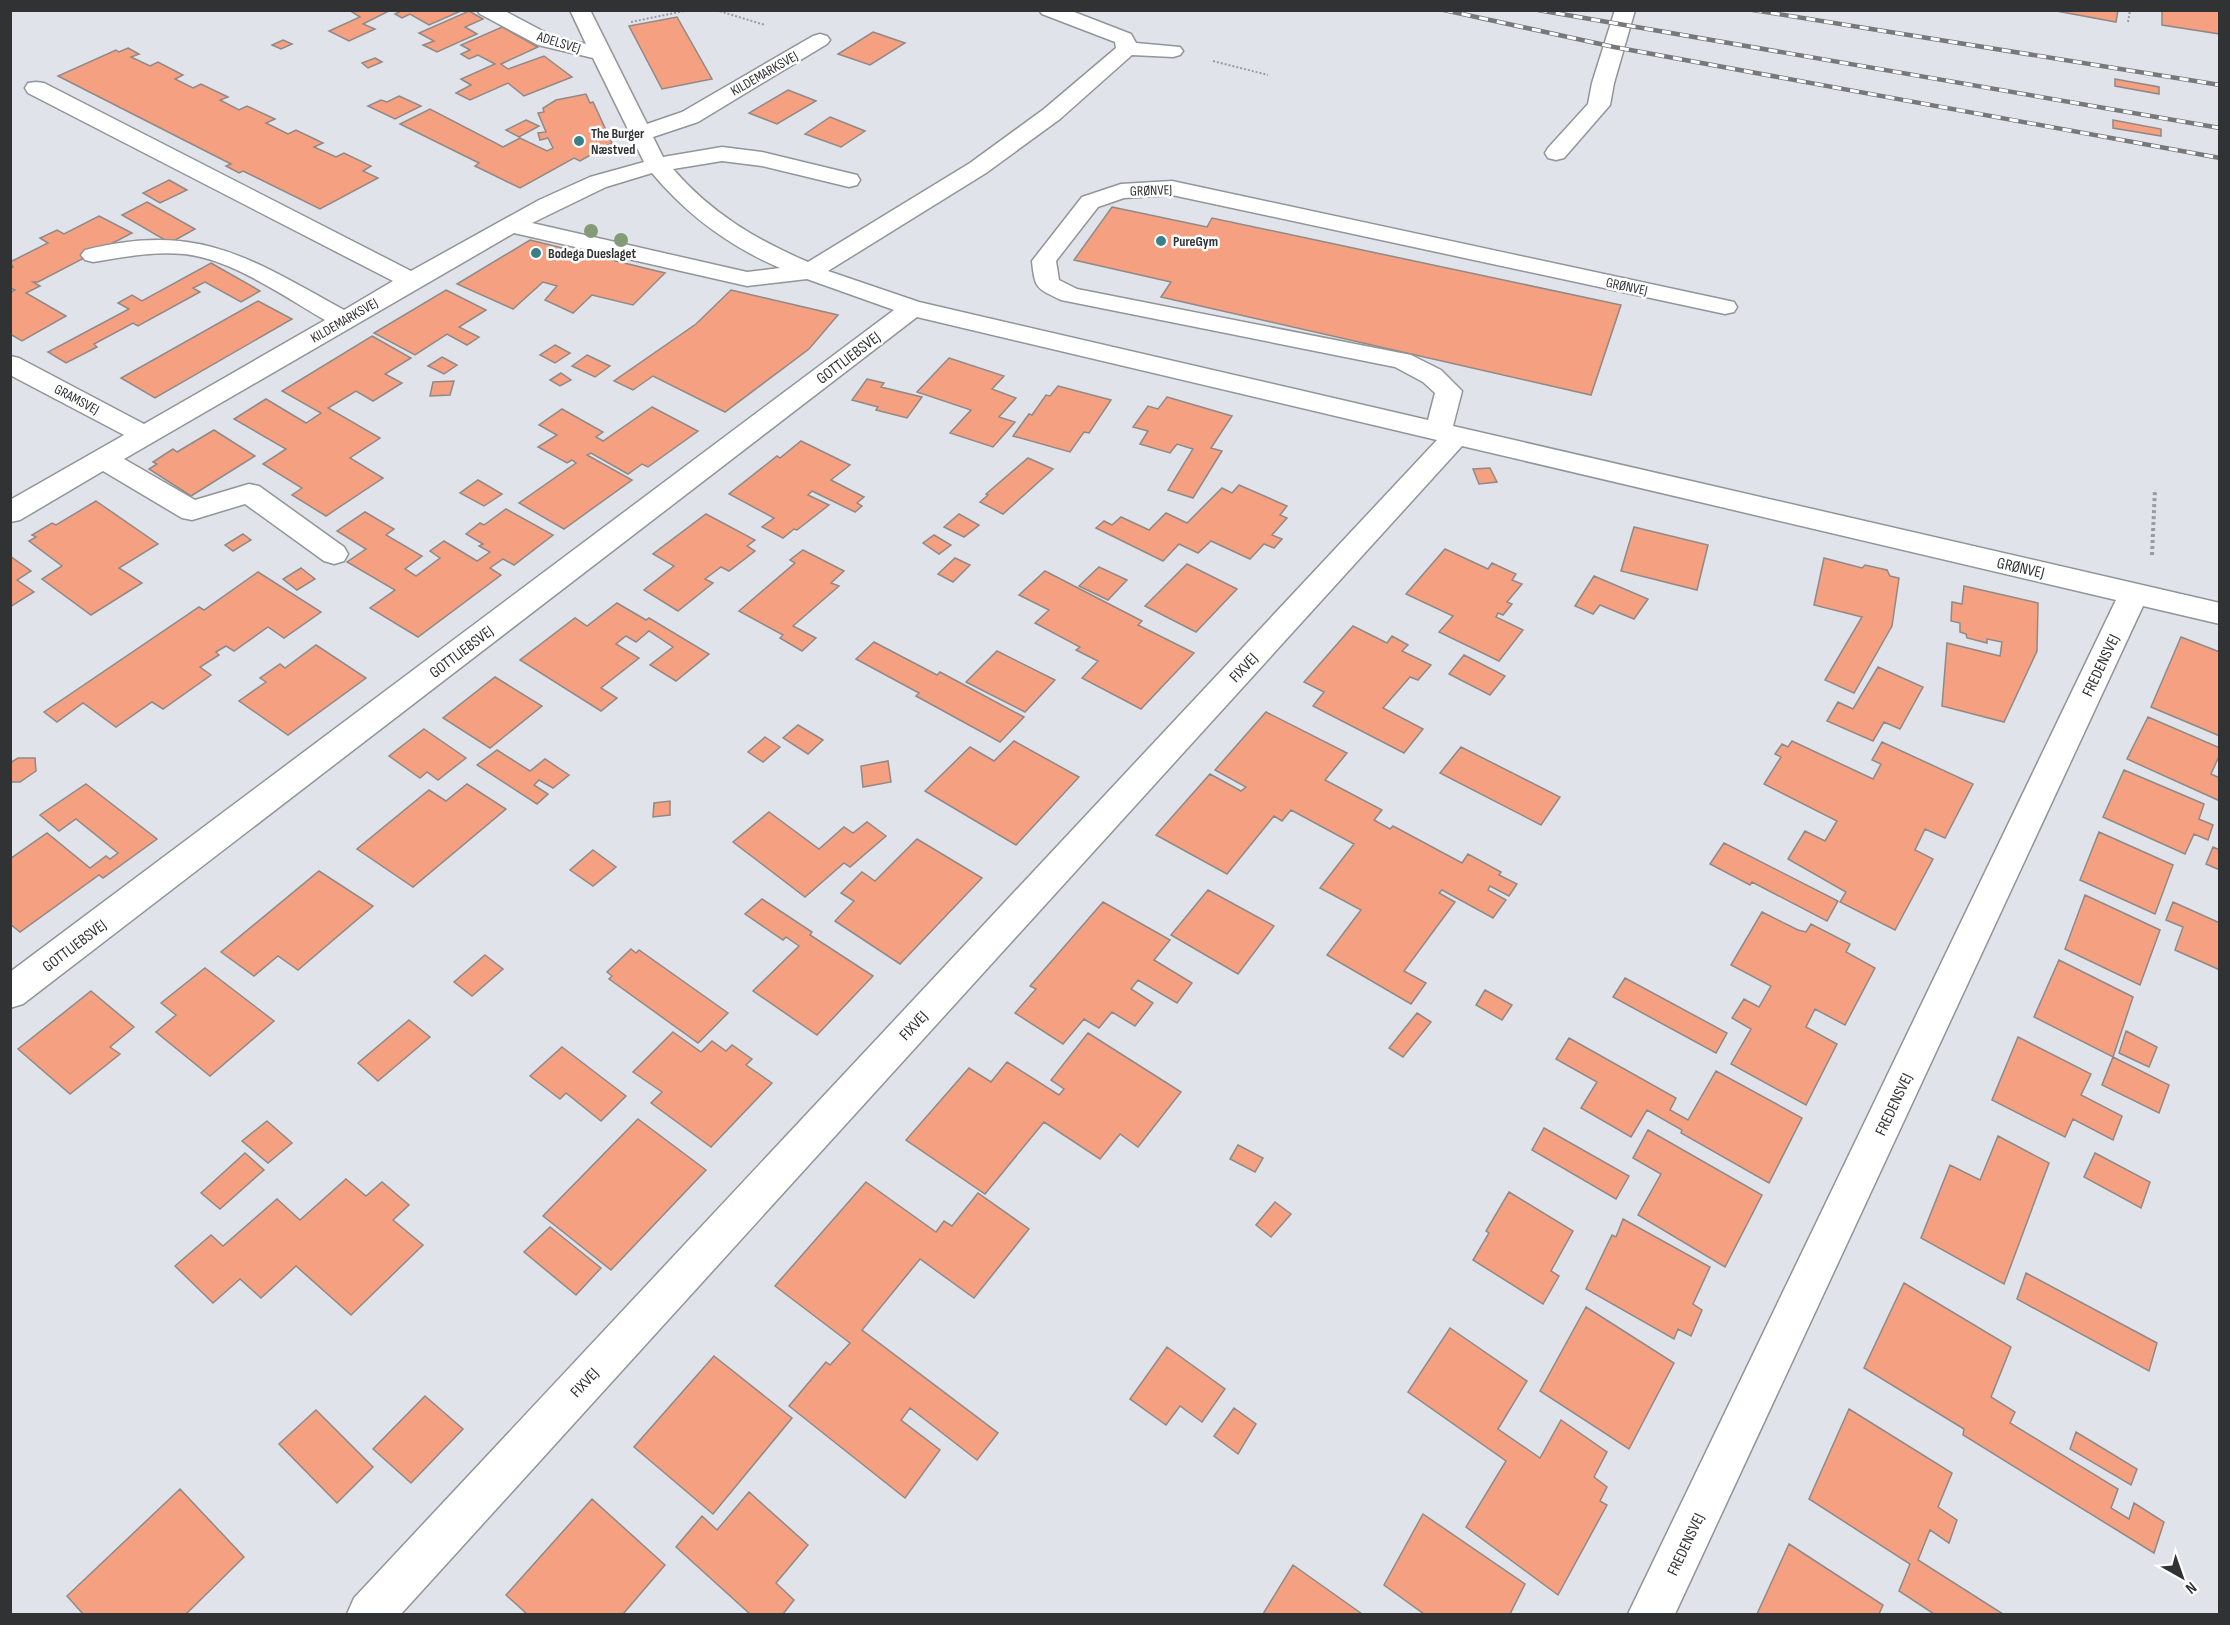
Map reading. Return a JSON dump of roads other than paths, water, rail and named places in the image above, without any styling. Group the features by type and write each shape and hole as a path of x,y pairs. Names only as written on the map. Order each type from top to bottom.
{"street":[{"name":"ADELSVEJ","path":"487,10 545,41 601,54"},
{"path":"1049,10 1124,38 1127,48"},
{"path":"1557,153 1599,105 1625,10"},
{"path":"585,20 657,165"},
{"name":"KILDEMARKSVEJ","path":"641,134 690,117 820,40"},
{"path":"510,225 747,279 809,272 978,168 1052,114 1127,48 1173,51"},
{"path":"36,88 411,281"},
{"name":"KILDEMARKSVEJ","path":"10,513 143,434 510,225 598,182 657,165 722,154 762,159 849,180"},
{"name":"GRØNVEJ","path":"657,165 687,200 731,233 778,259 809,272 912,308 2220,614"},
{"name":"GRØNVEJ","path":"1447,433 1449,391 1432,376 1402,361 1070,296 1047,284 1044,261 1090,202 1121,191 1172,188 1725,307"},
{"path":"93,255 135,248 186,247 230,259 344,320"},
{"name":"GOTTLIEBSVEJ","path":"10,993 912,308"},
{"name":"GRAMSVEJ","path":"10,364 143,434"},
{"name":"FIXVEJ","path":"370,1614 1447,433"},
{"path":"102,458 192,511 249,493 334,554"},
{"name":"FREDENSVEJ","path":"1651,1614 2142,596"}],"railway":[{"path":"1444,10 1614,47 2220,158"},
{"path":"1538,10 2220,128"},
{"path":"1753,10 2220,85"}],"place":[{"name":"The Burger Næstved","path":"579,141"},
{"name":"PureGym","path":"1161,241"},
{"name":"Bodega Dueslaget","path":"536,253"}]}
